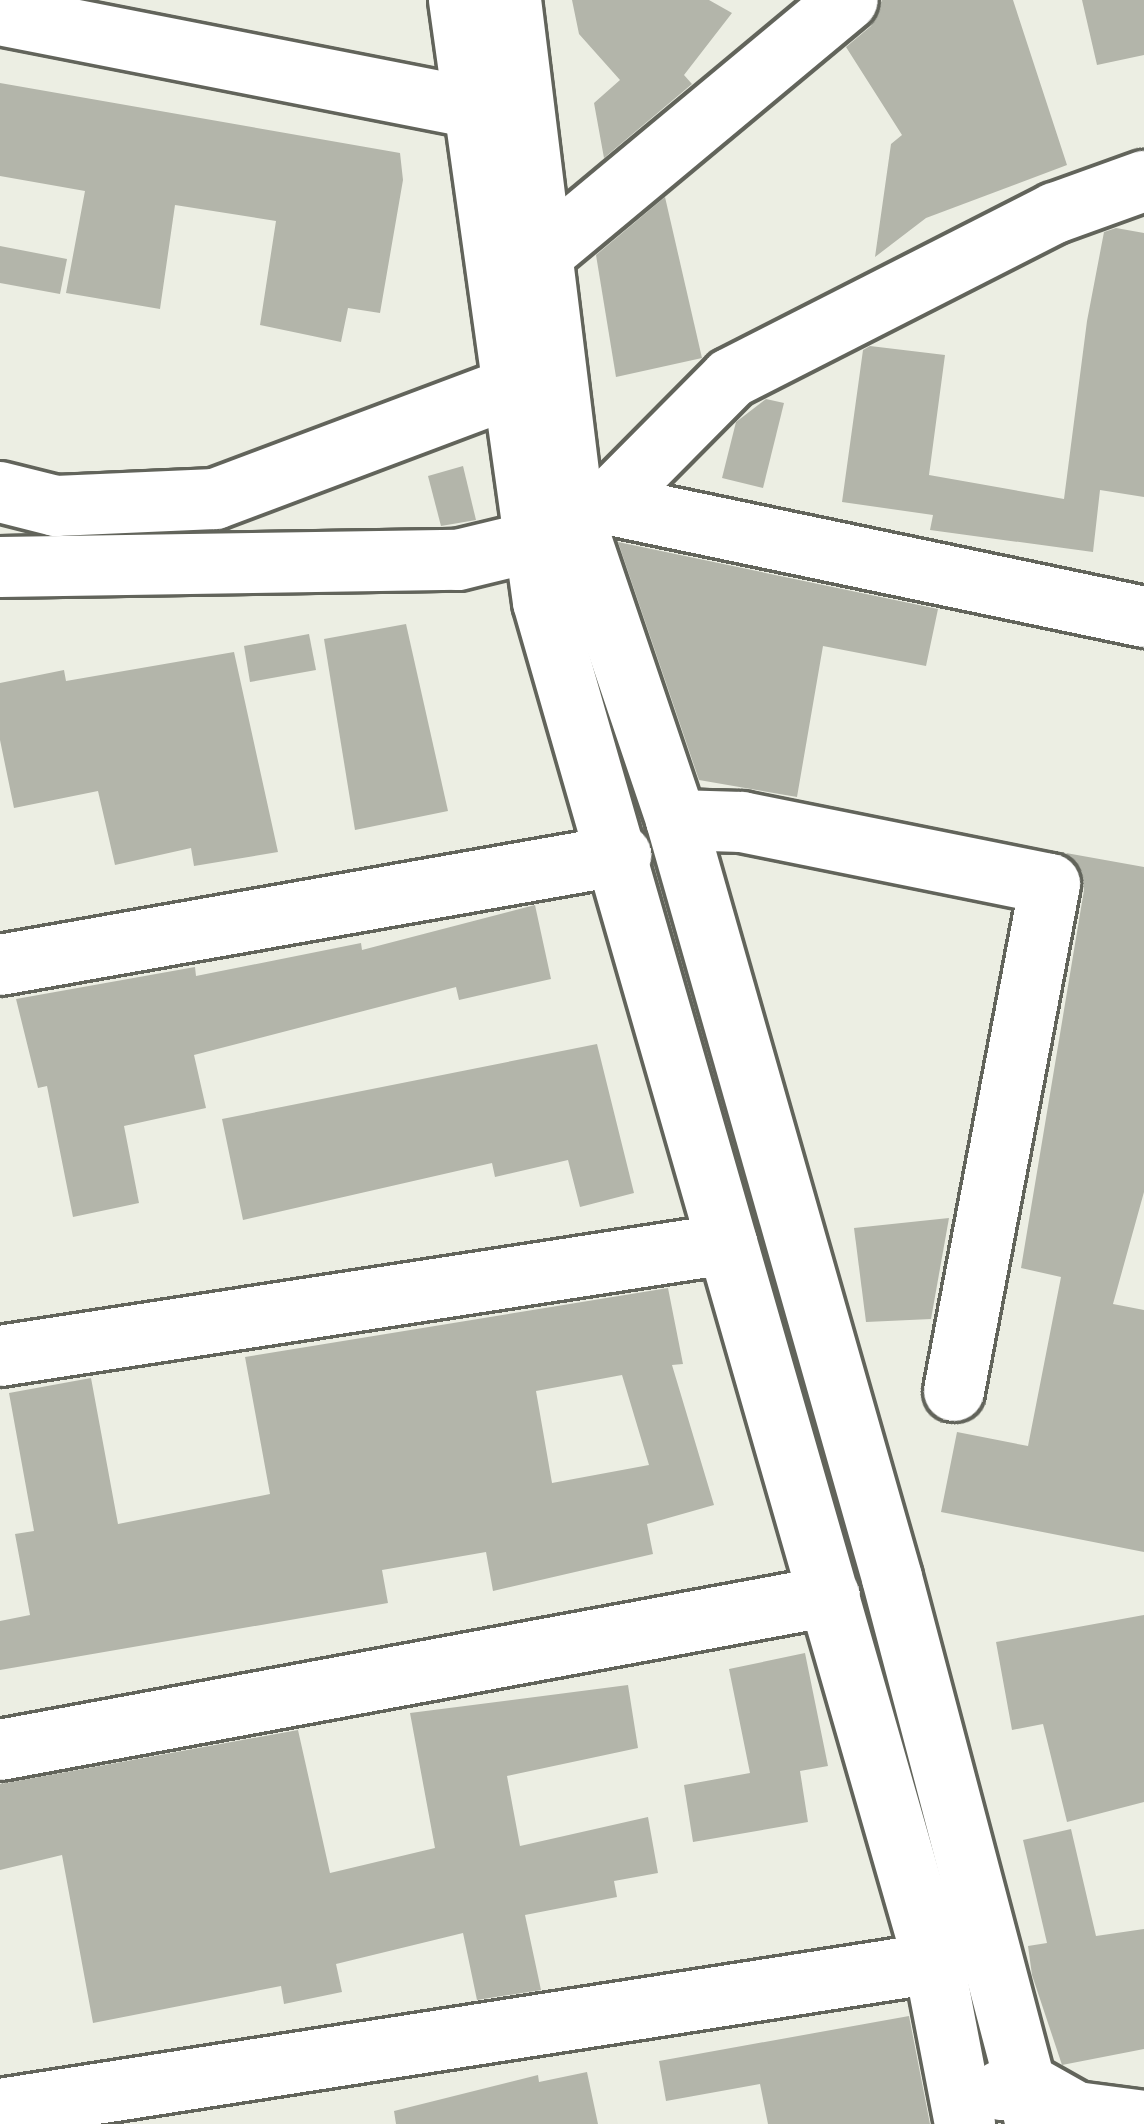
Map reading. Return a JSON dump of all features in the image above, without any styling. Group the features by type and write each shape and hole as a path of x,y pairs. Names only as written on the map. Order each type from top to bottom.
{"street":[{"path":"459,0 496,104 538,258 572,522 543,602 623,768 676,820 1032,2105"},
{"path":"511,0 496,104 515,386 572,522"},
{"path":"538,258 848,0"},
{"path":"0,15 496,104"},
{"path":"0,567 458,560 572,522 731,378 1055,213 1144,181"},
{"path":"0,492 56,506 215,499 515,386"},
{"path":"572,522 1144,617"},
{"path":"623,768 620,854 934,1963 963,2110 1032,2105 1144,2121"},
{"path":"676,820 742,822 1050,884 954,1391"},
{"path":"0,965 620,854"},
{"path":"0,1356 727,1244"},
{"path":"0,1750 830,1596"},
{"path":"0,2109 934,1963"}],"building":[{"path":"572,0 709,0 732,13 684,75 692,84 604,158 594,103 620,80 579,34"},
{"path":"882,0 1013,0 1067,165 926,218 875,257 891,144 902,135 846,47 871,26"},
{"path":"1082,0 1144,0 1144,55 1097,65"},
{"path":"0,83 400,153 403,180 380,313 348,308 341,342 260,325 276,221 175,205 160,309 66,293 85,191 0,176"},
{"path":"665,197 702,358 616,377 596,255"},
{"path":"1116,228 1144,233 1144,497 1100,490 1093,552 930,530 933,515 842,502 863,350 870,346 945,355 929,475 1064,499 1087,321 1104,232"},
{"path":"0,246 67,259 60,294 0,283"},
{"path":"766,399 784,403 763,488 722,478 736,422"},
{"path":"463,466 476,520 441,526 428,476"},
{"path":"618,542 938,609 926,666 823,646 797,797 699,780"},
{"path":"406,624 448,811 355,830 324,639"},
{"path":"309,634 316,670 250,682 244,646"},
{"path":"234,652 278,852 194,866 191,848 115,865 98,791 14,808 0,740 0,683 64,670 66,681"},
{"path":"1066,853 1144,867 1144,1192 1113,1304 1144,1310 1144,1552 941,1512 957,1432 1028,1446 1061,1277 1021,1268 1084,890 1082,872"},
{"path":"535,905 551,979 459,1000 456,987 194,1055 206,1108 124,1126 139,1203 73,1217 47,1086 38,1088 16,999 195,967 196,976 361,943 362,950"},
{"path":"597,1044 634,1193 580,1207 568,1160 495,1177 492,1163 243,1220 222,1119"},
{"path":"949,1218 931,1319 866,1322 854,1228"},
{"path":"668,1288 683,1364 672,1365 714,1505 647,1524 653,1554 493,1591 486,1552 382,1570 388,1603 0,1670 0,1621 30,1615 15,1534 34,1531 9,1393 91,1378 118,1524 270,1494 245,1357","holes":["622,1375 649,1465 552,1483 536,1391"]},
{"path":"1144,1615 1144,1802 1067,1822 1043,1724 1012,1730 996,1642"},
{"path":"805,1653 828,1766 800,1771 808,1822 693,1842 684,1785 750,1773 729,1669"},
{"path":"628,1685 638,1748 507,1776 520,1846 648,1817 658,1873 614,1881 617,1897 525,1915 541,1990 477,2000 463,1933 336,1964 342,1992 284,2004 281,1986 93,2023 62,1855 0,1870 0,1784 298,1730 330,1873 435,1848 410,1713"},
{"path":"1071,1829 1096,1936 1144,1929 1144,2049 1062,2065 1032,1975 1028,1946 1047,1943 1023,1840"},
{"path":"909,2016 930,2124 768,2124 760,2084 666,2101 659,2061"},
{"path":"587,2072 598,2124 396,2124 394,2111 538,2075 539,2082"}]}
